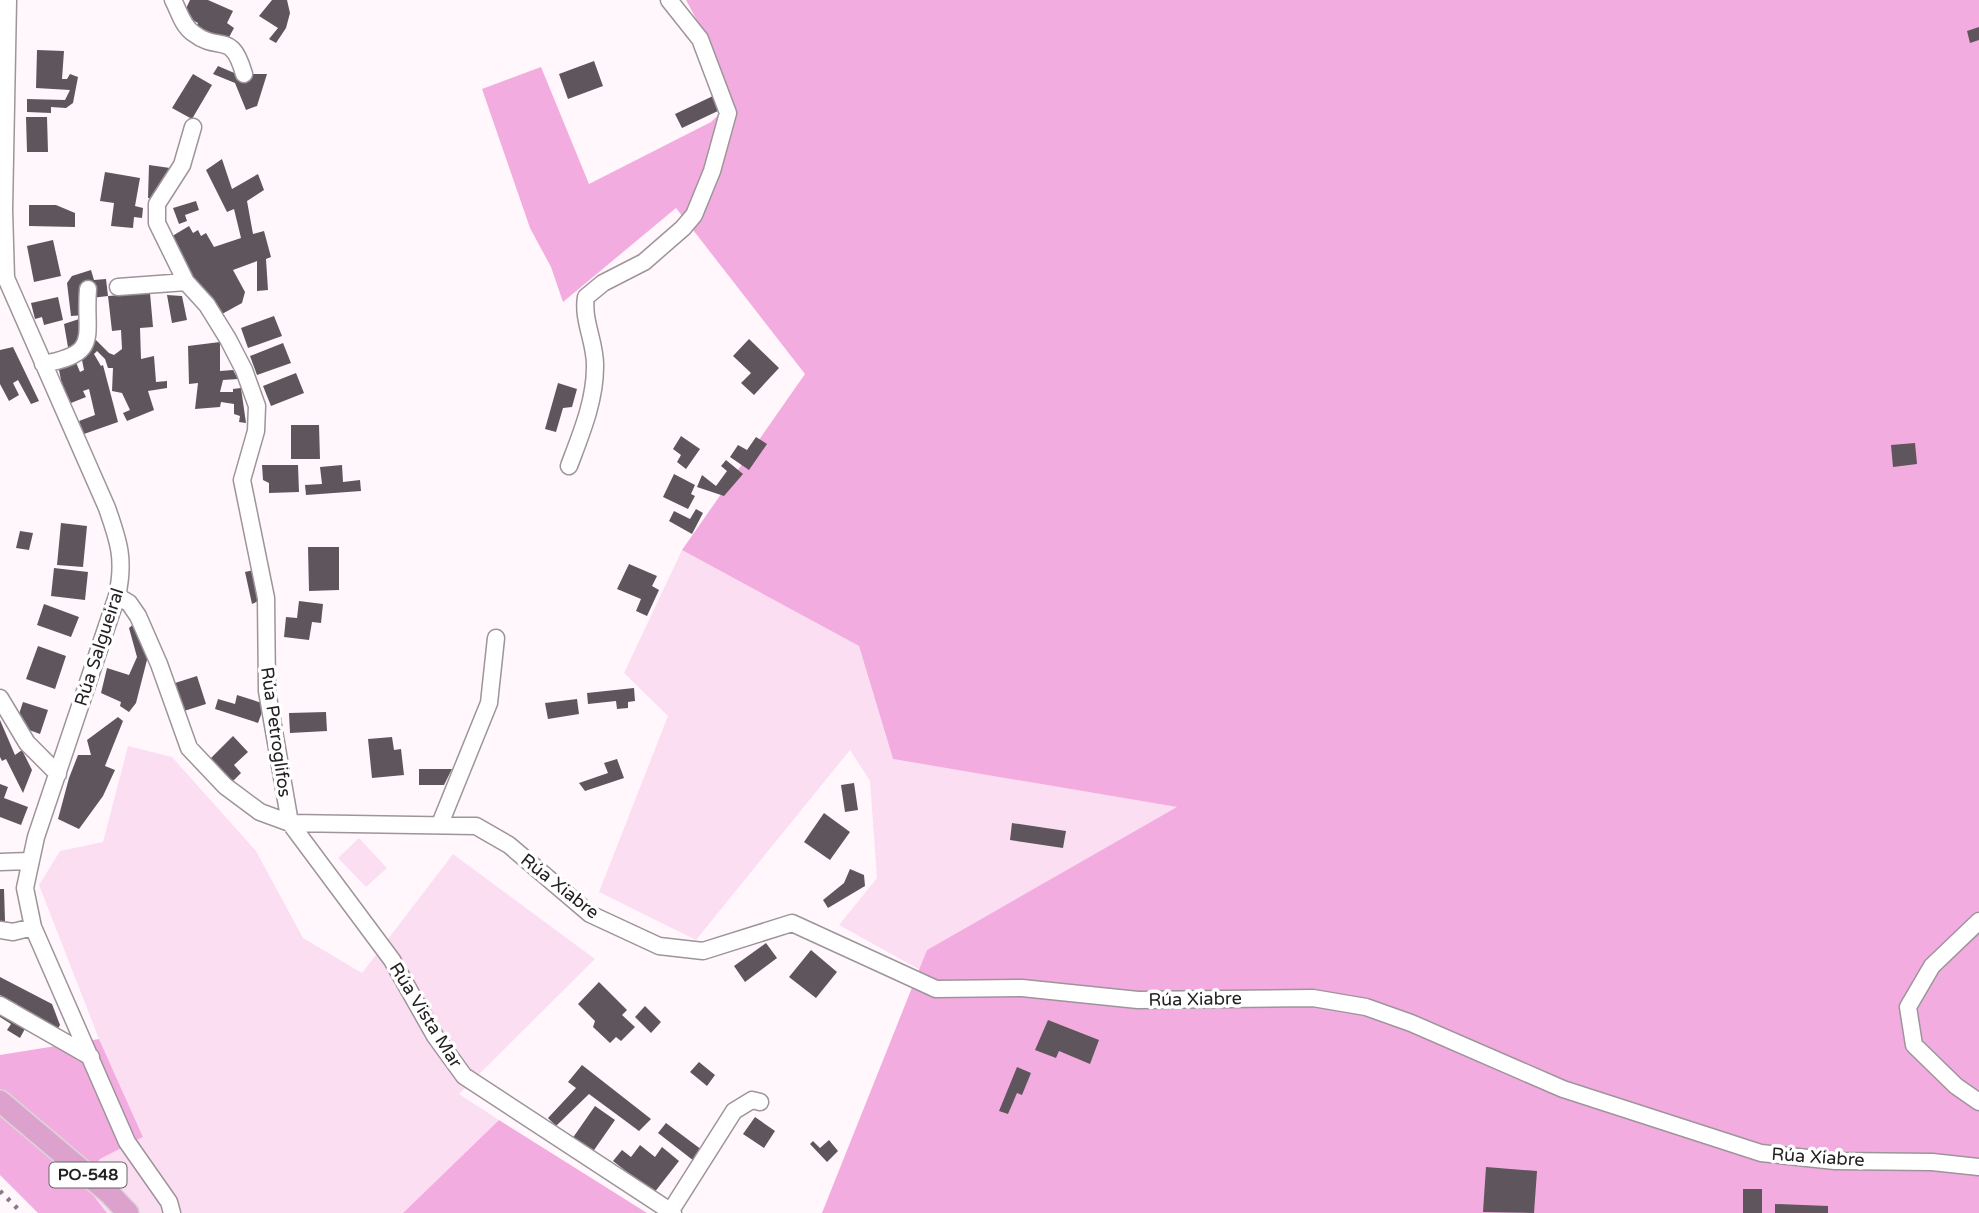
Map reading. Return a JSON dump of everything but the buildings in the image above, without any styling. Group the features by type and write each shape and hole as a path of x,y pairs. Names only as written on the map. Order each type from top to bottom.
{"main road":[{"name":"PO-548","path":"0,1101 110,1194 128,1213"}],"street":[{"name":"Rúa Salgueiral","path":"8,0 2,210 6,278 120,542 123,569 117,596 29,861 25,888 33,927 127,1142 170,1202 172,1213"},
{"path":"173,0 185,24 194,34 228,45 238,54 244,74"},
{"path":"569,466 593,391 596,364 584,307 586,297 603,283 644,262 694,215 712,172 728,113 700,39 669,0"},
{"name":"Rúa Petroglifos","path":"192,127 182,165 157,204 157,223 186,282 219,322 244,370 257,406 256,431 242,480 265,598 267,691 290,823"},
{"path":"118,287 186,282"},
{"path":"43,364 75,357 81,351 88,337 89,289"},
{"name":"Rúa Petroglifos","path":"117,596 129,603 138,616 159,664 189,748 225,786 260,812 290,823"},
{"path":"440,824 489,704 496,638"},
{"path":"0,698 27,743 58,774"},
{"name":"Rúa Xiabre","path":"290,823 476,826 509,845 590,915 659,946 703,951 792,923 936,989 1022,988 1138,1000 1313,998 1366,1007 1411,1023 1563,1089 1761,1153 1835,1161 1931,1162 1979,1167"},
{"name":"Rúa Vista Mar","path":"290,823 392,960 435,1036 464,1076 672,1212 734,1111 752,1100 760,1102"},
{"path":"0,862 29,861"},
{"path":"1979,921 1932,966 1908,1007 1914,1045 1956,1086 1979,1102"},
{"path":"0,930 13,932 33,927"},
{"path":"0,1005 91,1057"}],"shaded area":[{"path":"686,0 1979,0 1979,1213 822,1213 927,950 1177,807 893,759 859,646 682,550 805,374 676,208 563,302 551,267 530,228 482,89 541,67 589,184 711,122 730,104 714,52"},
{"path":"682,550 859,646 893,759 1178,807 927,950 922,971 839,925 877,878 870,781 850,750 696,940 599,892 668,716 624,673"},
{"path":"128,746 172,757 256,851 303,938 362,973 453,854 595,959 459,1094 499,1120 403,1213 107,1213 83,1182 100,1159 143,1137 99,1039 39,885 60,851 103,842"},
{"path":"359,838 387,868 366,887 338,858"},
{"path":"99,1039 143,1137 100,1159 83,1182 107,1213 38,1213 0,1175 0,1055"},
{"path":"499,1120 647,1213 403,1213"}],"railway":[{"path":"0,1191 22,1213"}]}
